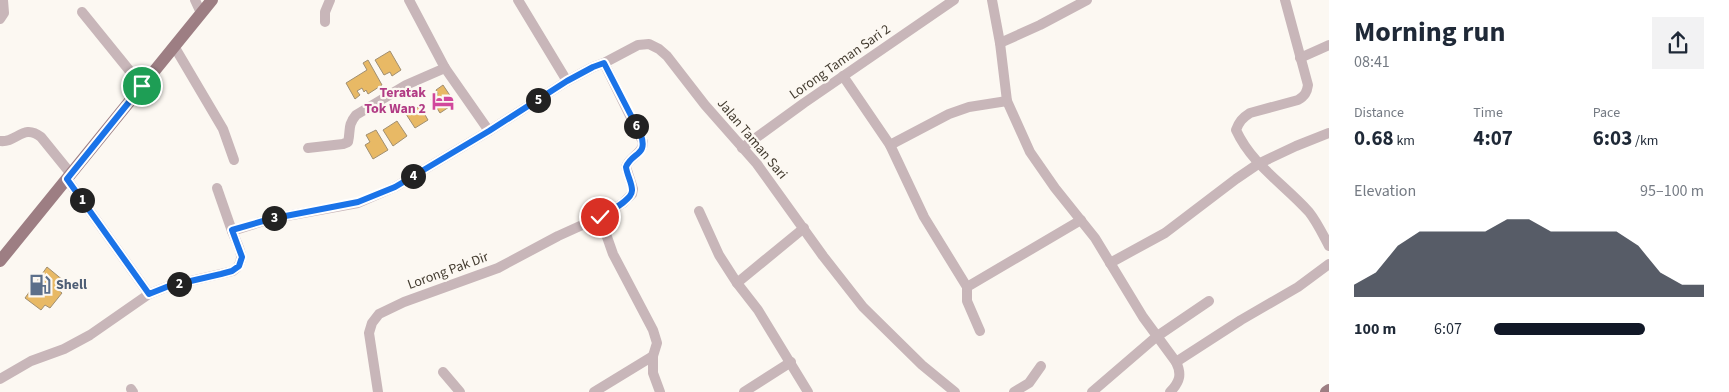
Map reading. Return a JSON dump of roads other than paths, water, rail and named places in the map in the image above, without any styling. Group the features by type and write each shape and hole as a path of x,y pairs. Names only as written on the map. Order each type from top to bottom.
{"main road":[{"path":"0,261 212,0"}],"street":[{"path":"0,18 4,12 3,0"},
{"path":"195,0 201,13"},
{"path":"325,22 325,12 330,0"},
{"path":"409,0 445,68 489,131"},
{"path":"518,0 567,81"},
{"name":"Lorong Taman Sari 2","path":"742,148 954,0"},
{"path":"992,0 1000,43 1007,101 1030,152 1055,188 1081,220 1156,336 1176,362 1180,369 1180,378 1170,392"},
{"path":"1000,43 1040,25 1087,0"},
{"path":"1285,0 1308,85 1307,91 1298,100 1250,113 1238,123 1236,130 1258,164 1281,184 1309,213 1329,246"},
{"path":"82,12 142,86"},
{"name":"Jalan Taman Sari","path":"232,230 270,219 358,202 395,187 489,131 567,81 638,45 649,44 660,49 667,56 705,105 757,164 823,256 863,307 922,365 955,392"},
{"path":"1300,58 1329,45"},
{"path":"174,46 223,129 234,160"},
{"name":"Lorong Pak Dir","path":"378,392 369,333 372,323 379,314 404,302 498,268 558,236 600,217 623,203 632,194 633,189 626,167 628,162 640,153 643,148 643,142 604,63"},
{"path":"308,148 348,142 349,127 356,115 406,85 445,68"},
{"path":"843,76 890,145 924,217 967,287 967,301 980,331"},
{"path":"890,145 949,114 969,107 1007,101"},
{"path":"0,141 9,140 26,131 34,132 41,137 149,294"},
{"path":"1110,263 1166,233 1258,164 1329,133"},
{"path":"0,379 31,361 64,349 90,335 149,294 169,286 232,271 239,266 242,257 216,188"},
{"path":"699,211 719,255 737,283 758,310 808,392"},
{"path":"600,217 614,254 653,330 657,344 653,356 653,373 660,392"},
{"path":"967,287 1081,220"},
{"path":"737,283 804,228"},
{"path":"1176,362 1240,320 1298,287 1329,264"},
{"path":"1092,392 1156,336 1210,301"},
{"path":"594,392 653,356"},
{"path":"744,392 791,362"},
{"path":"1014,392 1029,382 1041,366"},
{"path":"444,372 460,392"}],"place":[{"name":"Teratak Tok Wan 2","path":"443,101"},
{"name":"Shell","path":"40,285"}]}
